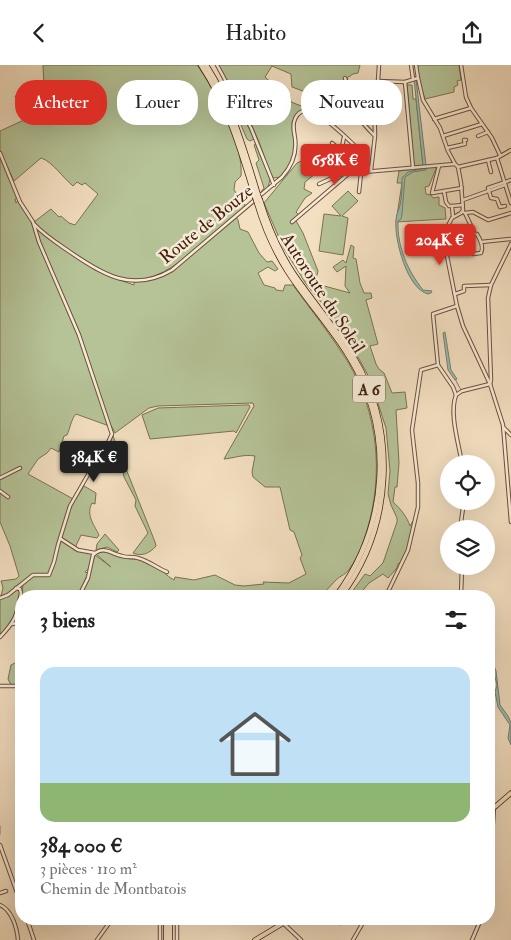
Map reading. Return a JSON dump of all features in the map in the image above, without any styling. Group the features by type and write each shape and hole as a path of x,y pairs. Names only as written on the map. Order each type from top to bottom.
{"highway":[{"name":"Autoroute du Soleil","path":"201,65 220,96 232,123 257,196"},
{"name":"Autoroute du Soleil","path":"206,65 232,114 269,237 284,265 342,346 355,367 369,398 380,452 380,473 375,513 360,557 340,590"},
{"name":"Autoroute du Soleil","path":"258,202 287,263 342,340 358,366 371,393 380,424 384,469 378,518 364,559 345,590"},
{"path":"166,925 166,940"},
{"path":"170,925 170,940"}],"main road":[{"path":"495,806 511,793"},
{"path":"255,940 280,925"}],"street":[{"path":"217,65 251,128 274,185"},
{"path":"378,80 379,65"},
{"path":"411,65 424,100 443,136 455,165 458,167 464,212 474,234 477,234 481,242 481,253 472,254 469,235 474,234"},
{"path":"415,78 416,65"},
{"path":"461,65 464,89 471,107 488,132 499,156 504,183 511,203"},
{"path":"344,78 348,85 348,98 365,126 375,136"},
{"path":"402,82 415,78"},
{"path":"405,82 413,168"},
{"path":"434,119 471,107"},
{"name":"Route de Bouze","path":"33,223 49,238 98,270 115,278 142,281 162,275 172,269 274,185 288,170 294,157 296,147 294,122 301,111 309,110 317,114 354,145 371,171"},
{"path":"443,136 482,124"},
{"path":"371,171 375,125"},
{"path":"478,136 488,132"},
{"path":"332,143 339,149 342,147 344,137"},
{"path":"447,148 465,144 464,140 466,140"},
{"path":"458,167 488,160 511,150"},
{"path":"0,153 20,202 33,223 39,242 79,335 112,436 70,506 53,566 47,576 32,575 6,596 0,598"},
{"path":"488,160 491,172"},
{"path":"319,184 341,174 455,165"},
{"path":"439,166 432,193 462,188"},
{"path":"359,192 361,173"},
{"path":"292,223 348,174"},
{"path":"505,206 500,207 497,199 491,198 488,188 511,180"},
{"path":"444,191 446,203 449,206 463,205"},
{"path":"462,199 489,191"},
{"path":"452,206 453,217 444,235 457,307 466,335 490,384 504,428 511,522"},
{"path":"453,217 464,212 473,212 488,220 511,213"},
{"path":"481,242 511,239"},
{"path":"490,384 492,380 488,298 491,285 511,244"},
{"path":"455,294 464,291 464,286 469,284 491,285"},
{"path":"457,307 435,314 438,365 450,382 456,395 454,421 460,455"},
{"path":"389,590 408,550 418,507 419,487 412,430 422,370 438,365"},
{"path":"456,395 462,391 490,384"},
{"path":"504,428 511,435"},
{"path":"0,478 20,468"},
{"path":"0,491 8,497"},
{"path":"61,539 65,540 73,549 94,553 104,549 123,557 139,558 155,564 167,572"},
{"path":"82,590 88,577 94,553"},
{"path":"462,575 462,590"},
{"path":"21,590 22,583"},
{"path":"16,588 20,590"},
{"path":"0,637 12,624 15,617"},
{"path":"0,685 15,686"},
{"path":"0,845 15,886"},
{"path":"0,893 6,891"},
{"path":"0,905 6,908 10,914 18,940"},
{"path":"29,925 34,940"},
{"path":"97,940 108,925"},
{"path":"160,925 160,940"},
{"path":"177,925 177,940"},
{"path":"285,925 301,940"},
{"path":"353,940 361,925"},
{"path":"472,940 478,925"}],"green space":[{"path":"43,65 197,65 208,83 208,125 230,125 238,149 241,176 235,182 234,190 245,205 244,208 173,266 153,276 131,280 119,278 95,266 56,241 34,222 51,209 59,217 61,216 69,223 75,225 98,194 85,183 82,185 77,182 73,186 54,166 41,158 14,181 0,151 0,131 15,124 107,125 107,80 44,80"},
{"path":"218,65 360,65 358,73 347,78 348,80 301,80 301,90 292,87 291,74 272,66 265,77 268,80 227,80"},
{"path":"416,65 459,65 461,80 457,81 458,85 454,87 454,92 425,99"},
{"path":"407,85 412,85 413,99 416,99 423,166 414,166"},
{"path":"291,102 301,106 301,110 293,121 295,144 292,160 281,177 273,178 251,125 291,125"},
{"path":"241,125 248,125 254,139 250,141 247,139"},
{"path":"256,144 270,179 268,188 262,193 264,188 256,163 259,160 254,145"},
{"path":"325,150 338,160 335,166 323,161 321,167 323,170 318,176 315,174 305,182 304,189 312,193 305,198 296,212 299,215 295,219 303,233 318,271 317,284 350,293 345,286 346,266 337,272 333,267 343,260 346,263 351,245 354,247 353,258 356,259 360,283 364,293 371,293 372,298 366,300 378,344 370,346 376,364 384,373 392,393 405,392 407,408 396,410 399,463 397,487 395,487 393,502 399,507 410,526 413,521 415,522 408,551 397,568 388,578 383,574 369,583 363,590 353,590 365,574 370,576 383,563 397,522 388,494 390,471 386,428 370,379 341,326 306,284 283,247 264,203 297,163"},
{"path":"0,155 17,198 15,199 16,203 18,200 39,231 95,270 134,285 134,282 157,278 170,272 236,217 240,229 248,232 259,253 267,262 272,261 278,269 275,271 268,267 258,273 264,285 283,291 285,285 293,285 348,362 366,402 375,444 375,487 367,530 360,550 345,574 327,590 83,590 88,581 95,555 111,567 96,554 100,552 151,563 174,580 175,577 194,580 215,575 235,585 244,586 264,584 263,582 289,583 306,574 294,532 290,530 280,487 265,487 253,477 255,456 224,459 254,406 253,403 158,406 149,408 115,433 112,427 76,414 67,435 64,436 59,452 51,448 38,459 28,474 75,500 84,486 96,493 95,504 92,503 90,511 91,519 99,535 97,538 81,535 74,550 92,554 89,568 85,572 88,573 81,590 22,590 23,584 20,583 7,594 1,596 3,588 1,581 16,579 19,576 0,522"},
{"path":"437,166 429,186 425,187 426,194 431,195 433,198 439,197 439,205 445,208 446,219 396,222 402,183 397,183 399,171"},
{"path":"348,191 358,201 342,216 348,218 343,255 319,251 324,214 341,216 332,206"},
{"path":"249,405 250,407 236,433 234,431 150,439 142,415 158,408"},
{"path":"113,436 155,542 156,546 146,554 133,553 148,533 135,506 136,500 124,477 111,440"},
{"path":"105,534 119,550 117,552 107,547 96,550 97,544"},
{"path":"16,589 18,590 15,590 15,612 0,635 0,599"},
{"path":"15,663 15,685 11,685 8,679 11,665"}],"shaded area":[{"path":"414,79 416,79 426,165 423,166"},
{"path":"426,168 426,170 413,172 405,177 402,214 401,219 398,221 398,231 404,258 423,290 432,291 428,294 414,283 408,273 403,262 396,228 402,178 408,172"},
{"path":"445,332 451,370 457,379 455,380 448,370 443,333"},
{"path":"495,668 500,705 511,723 511,745 508,738 510,725 498,707 495,692 497,685"}],"waterway":[{"path":"455,379 461,390"},
{"path":"0,826 0,834"}]}
